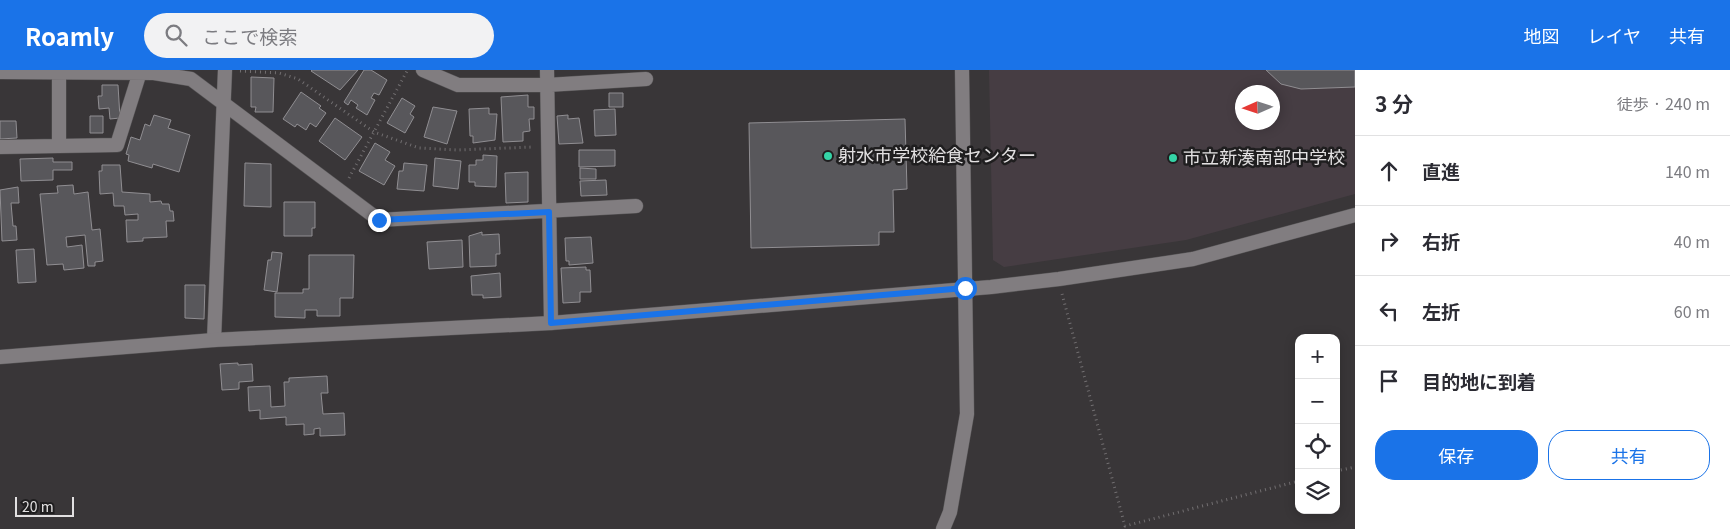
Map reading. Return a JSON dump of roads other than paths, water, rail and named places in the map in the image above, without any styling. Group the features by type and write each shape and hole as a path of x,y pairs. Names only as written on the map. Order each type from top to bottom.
{"street":[{"path":"425,70 458,85 547,85 646,79"},
{"path":"547,70 551,323"},
{"path":"943,529 950,512 967,414 962,70"},
{"path":"214,340 221,124 225,71"},
{"path":"0,72 140,72 191,79 379,220 636,206"},
{"path":"59,72 59,146"},
{"path":"0,147 117,145 140,72"},
{"path":"0,357 214,340 551,323 1059,279 1193,259 1355,215"}],"place":[{"name":"射水市学校給食センター","path":"828,156"},
{"name":"市立新湊南部中学校","path":"1173,158"}]}
